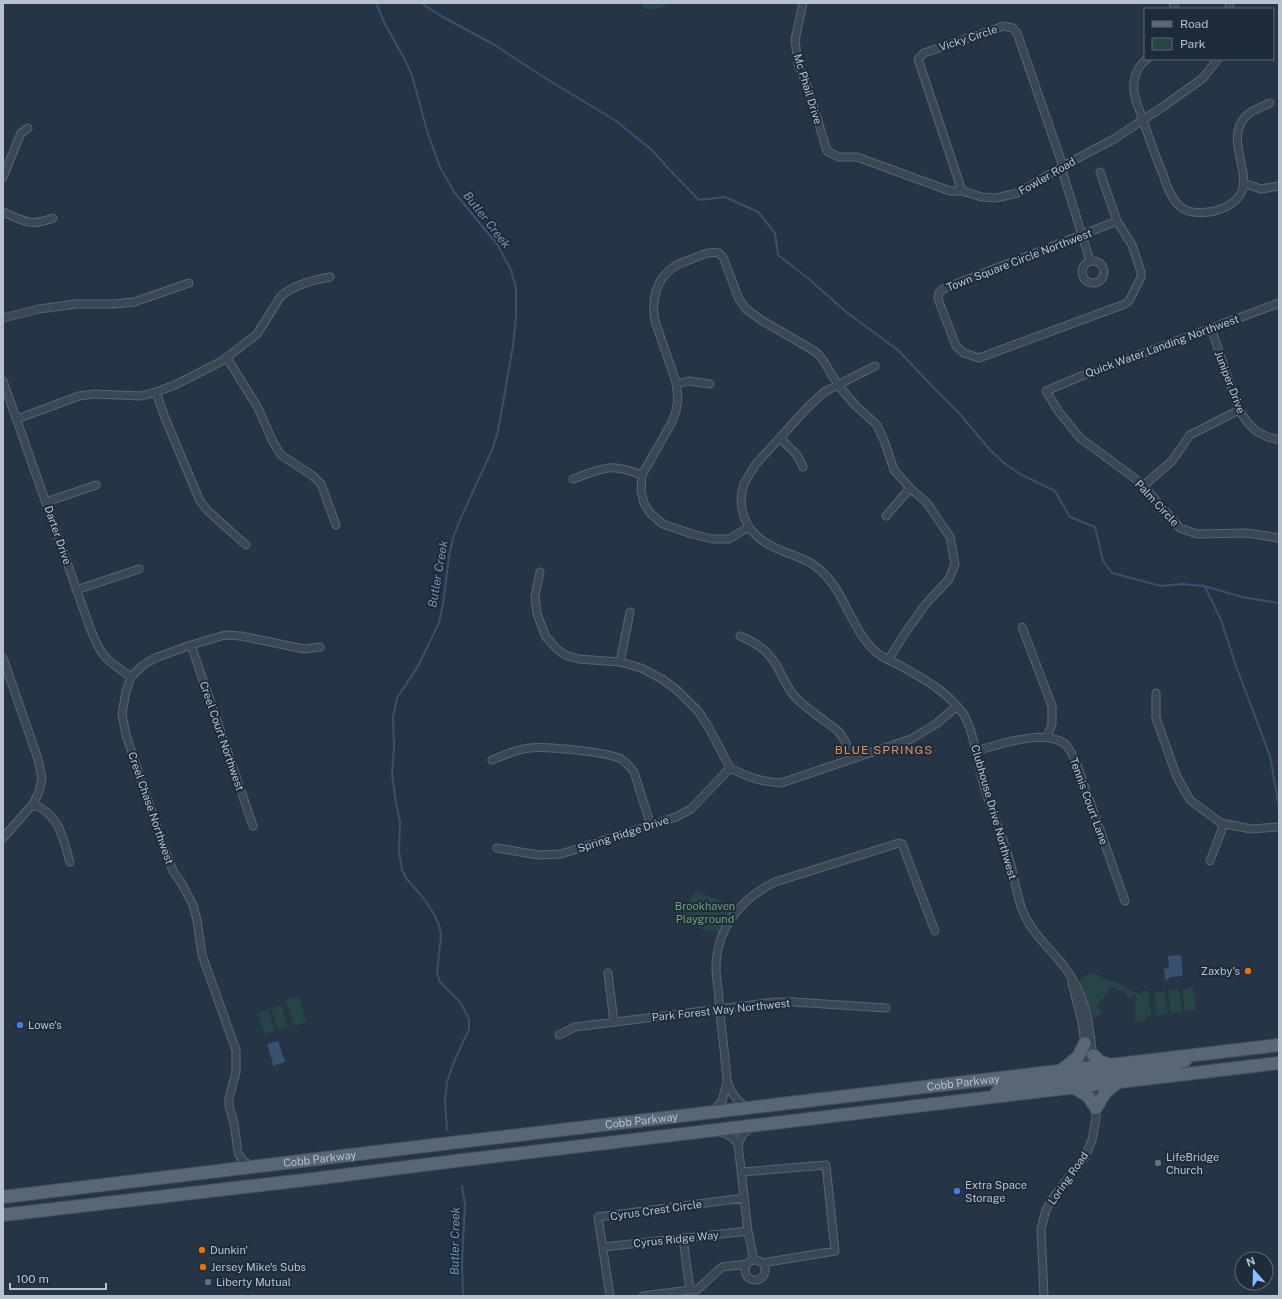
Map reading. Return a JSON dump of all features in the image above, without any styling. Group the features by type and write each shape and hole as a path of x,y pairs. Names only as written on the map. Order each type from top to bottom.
{"main road":[{"path":"1062,1070 1078,1057 1085,1043"},
{"name":"Cobb Parkway","path":"3,1197 1062,1070 1092,1071 1111,1065 1279,1045"},
{"path":"980,1098 996,1091 1015,1086 1092,1071 1171,1066 1197,1055"},
{"name":"Cobb Parkway","path":"1092,1071 1118,1082 1279,1063"},
{"name":"Cobb Parkway","path":"3,1215 1073,1087 1092,1071"},
{"path":"1073,1087 1088,1096 1096,1108 1105,1093 1118,1082"}],"street":[{"name":"Mc Phail Drive","path":"803,3 795,40 798,64 809,92 827,151"},
{"name":"Vicky Circle","path":"962,191 918,59 924,53 1004,26 1013,28 1016,33 1062,166"},
{"path":"1146,60 1136,72 1134,83 1135,100 1171,195 1183,209 1196,212 1214,211 1230,205 1240,197 1244,187 1242,169 1237,149 1240,124 1246,115 1270,103"},
{"name":"Fowler Road","path":"827,151 838,157 857,157 950,191 962,191 982,197 996,198 1018,193 1062,166 1114,139 1143,120 1203,78 1217,60"},
{"path":"3,176 21,133 28,128"},
{"path":"1062,166 1090,261"},
{"name":"Town Square Circle Northwest","path":"1100,172 1118,222 1132,246 1141,272 1141,276 1129,301 1125,304 979,358 969,356 959,350 956,346 938,299 939,293 943,289 1118,222"},
{"path":"1243,183 1262,189 1279,186"},
{"path":"3,212 26,222 40,223 52,218"},
{"path":"749,526 736,536 729,539 720,540 692,534 663,524 650,513 644,503 641,491 642,475 672,422 676,411 678,393 655,321 653,313 653,298 657,286 661,280 675,266 702,255 715,252 721,254 725,261 739,299 746,309 761,320 816,352 824,360 838,385 855,405 877,426 885,443 894,470 910,488 927,503 950,537 955,564 949,579 925,605 889,659"},
{"path":"17,419 79,396 94,394 141,396 175,385 226,358 257,334 281,296 302,284 330,278"},
{"path":"3,318 39,309 76,304 113,304 134,302 190,283"},
{"name":"Quick Water Landing Northwest","path":"1046,391 1079,377 1279,303"},
{"name":"Juniper Drive","path":"1211,328 1239,410 1256,431 1268,437 1279,440"},
{"path":"226,358 258,408 273,442 281,455 313,476 321,484 336,525"},
{"name":"Clubhouse Drive Northwest","path":"875,366 824,392 807,408 755,465 744,484 741,505 749,526 761,540 820,569 832,583 859,632 876,652 923,678 943,692 964,714 970,730 994,819 1008,854 1018,897 1024,914 1038,937 1063,966 1080,991 1088,1022 1092,1071"},
{"name":"Darter Drive","path":"3,381 76,590 98,646 110,661 131,677"},
{"path":"676,384 688,381 710,384"},
{"name":"Palm Circle","path":"1046,391 1059,412 1080,438 1143,486 1180,528 1197,534 1247,533 1279,538"},
{"path":"156,392 165,418 200,502 246,545"},
{"path":"1143,486 1172,461 1190,436 1239,410"},
{"path":"780,438 797,455 803,467"},
{"path":"573,479 607,467 620,468 642,475"},
{"path":"46,502 96,485"},
{"path":"886,516 910,488"},
{"path":"76,590 139,569"},
{"path":"540,572 535,604 537,614 546,637 557,650 572,658 620,662 641,668 662,679 677,690 703,718 730,768 756,780 781,784 911,738 936,724 957,706"},
{"path":"620,662 630,612"},
{"path":"1022,627 1052,706 1052,724 1047,738"},
{"path":"131,677 142,666 155,658 225,635 241,636 304,649 320,647"},
{"path":"740,636 763,648 776,664 786,684 796,698 838,730 847,743 852,759"},
{"name":"Creel Court Northwest","path":"191,645 253,826"},
{"path":"3,838 23,813 33,804 39,792 42,778 38,759 4,661"},
{"name":"Creel Chase Northwest","path":"131,677 126,691 122,714 126,735 164,848 174,871 193,905 197,920 202,955 236,1050 236,1072 229,1098 230,1114 234,1123 239,1155 243,1161 254,1167"},
{"path":"1156,693 1156,718 1177,777 1190,800 1224,824 1251,830 1279,827"},
{"name":"Tennis Court Lane","path":"975,751 1028,738 1053,737 1067,745 1076,762 1125,901"},
{"path":"492,760 528,748 539,747 605,754 621,759 629,765 634,772 651,826"},
{"name":"Spring Ridge Drive","path":"497,848 538,855 561,854 651,826 676,817 691,809 730,768"},
{"path":"33,804 43,808 56,822 61,830 70,862"},
{"path":"1210,861 1224,824"},
{"path":"749,1108 740,1103 734,1096 727,1080 716,966 719,944 726,925 748,898 775,882 899,843 902,844 935,931"},
{"path":"608,973 614,1022"},
{"name":"Clubhouse Drive Northwest","path":"1071,979 1092,1071"},
{"name":"Park Forest Way Northwest","path":"559,1035 575,1027 775,1002 886,1008"},
{"name":"Loring Road","path":"1044,1296 1041,1250 1041,1229 1043,1219 1052,1199 1089,1149 1095,1126 1096,1108 1092,1071"},
{"path":"712,1112 722,1101 727,1080"},
{"path":"738,1144 743,1134 752,1126"},
{"path":"716,1130 732,1137 738,1144 748,1231 758,1262 764,1270 764,1274 759,1279 755,1280 748,1278 745,1271 747,1264"},
{"path":"643,1296 698,1290 722,1267 835,1251 826,1165 742,1172"},
{"name":"Cyrus Crest Circle","path":"610,1296 598,1217 744,1198"},
{"name":"Cyrus Ridge Way","path":"603,1247 748,1231"},
{"path":"683,1238 690,1290"}],"green space":[{"path":"642,3 673,3 656,9 643,9"},
{"name":"Brookhaven Playground","path":"695,891 739,908 719,933 678,923"},
{"path":"1092,973 1099,975 1102,979 1116,982 1135,992 1142,994 1142,990 1148,991 1151,1015 1145,1018 1146,1021 1135,1022 1135,1001 1137,1000 1136,994 1129,1000 1124,992 1112,987 1097,1006 1103,1012 1094,1018 1089,1014 1080,984 1081,978"},
{"path":"1193,987 1196,1010 1185,1011 1182,989"},
{"path":"1179,989 1182,1012 1171,1013 1168,991"},
{"path":"1165,991 1168,1014 1157,1015 1154,993"},
{"path":"298,996 307,1022 294,1026 286,1000"},
{"path":"281,1005 288,1026 278,1029 271,1008"},
{"path":"268,1009 275,1031 265,1034 258,1013"}],"water":[{"path":"1181,955 1183,976 1169,977 1169,979 1165,980 1164,968 1169,969 1168,956"},
{"path":"278,1041 285,1062 273,1066 267,1044"}],"waterway":[{"name":"Butler Creek","path":"376,3 385,24 412,75 427,131 440,167 454,192 497,244 511,270 516,288 516,317 513,346 498,431 492,450 453,538 439,623 418,666 397,698 393,717 394,746 392,775 400,822 399,851 402,870 406,878 425,900 439,925 441,935 437,973 440,982 460,1002 469,1019 469,1029 453,1064 447,1082 445,1101 447,1130"},
{"path":"421,3 443,17 493,44 616,121 653,151 699,200 725,197 758,212 775,233 778,255 809,279 845,311 899,351 959,413 990,450 1004,463 1020,474 1055,491 1070,517 1095,527 1103,561 1112,573 1161,586 1181,584 1204,586 1242,597 1279,603"},
{"path":"1205,587 1221,620 1236,666 1270,756 1279,808"},
{"name":"Butler Creek","path":"462,1186 465,1205 462,1263 463,1296"}],"place":[{"name":"Zaxby's","path":"1248,971"},
{"name":"Lowe's","path":"20,1025"},
{"name":"LifeBridge Church","path":"1158,1163"},
{"name":"Extra Space Storage","path":"957,1191"},
{"name":"Dunkin'","path":"202,1250"},
{"name":"Jersey Mike's Subs","path":"203,1267"},
{"name":"Liberty Mutual","path":"208,1282"}],"district":[{"name":"BLUE SPRINGS","path":"884,750"}]}
